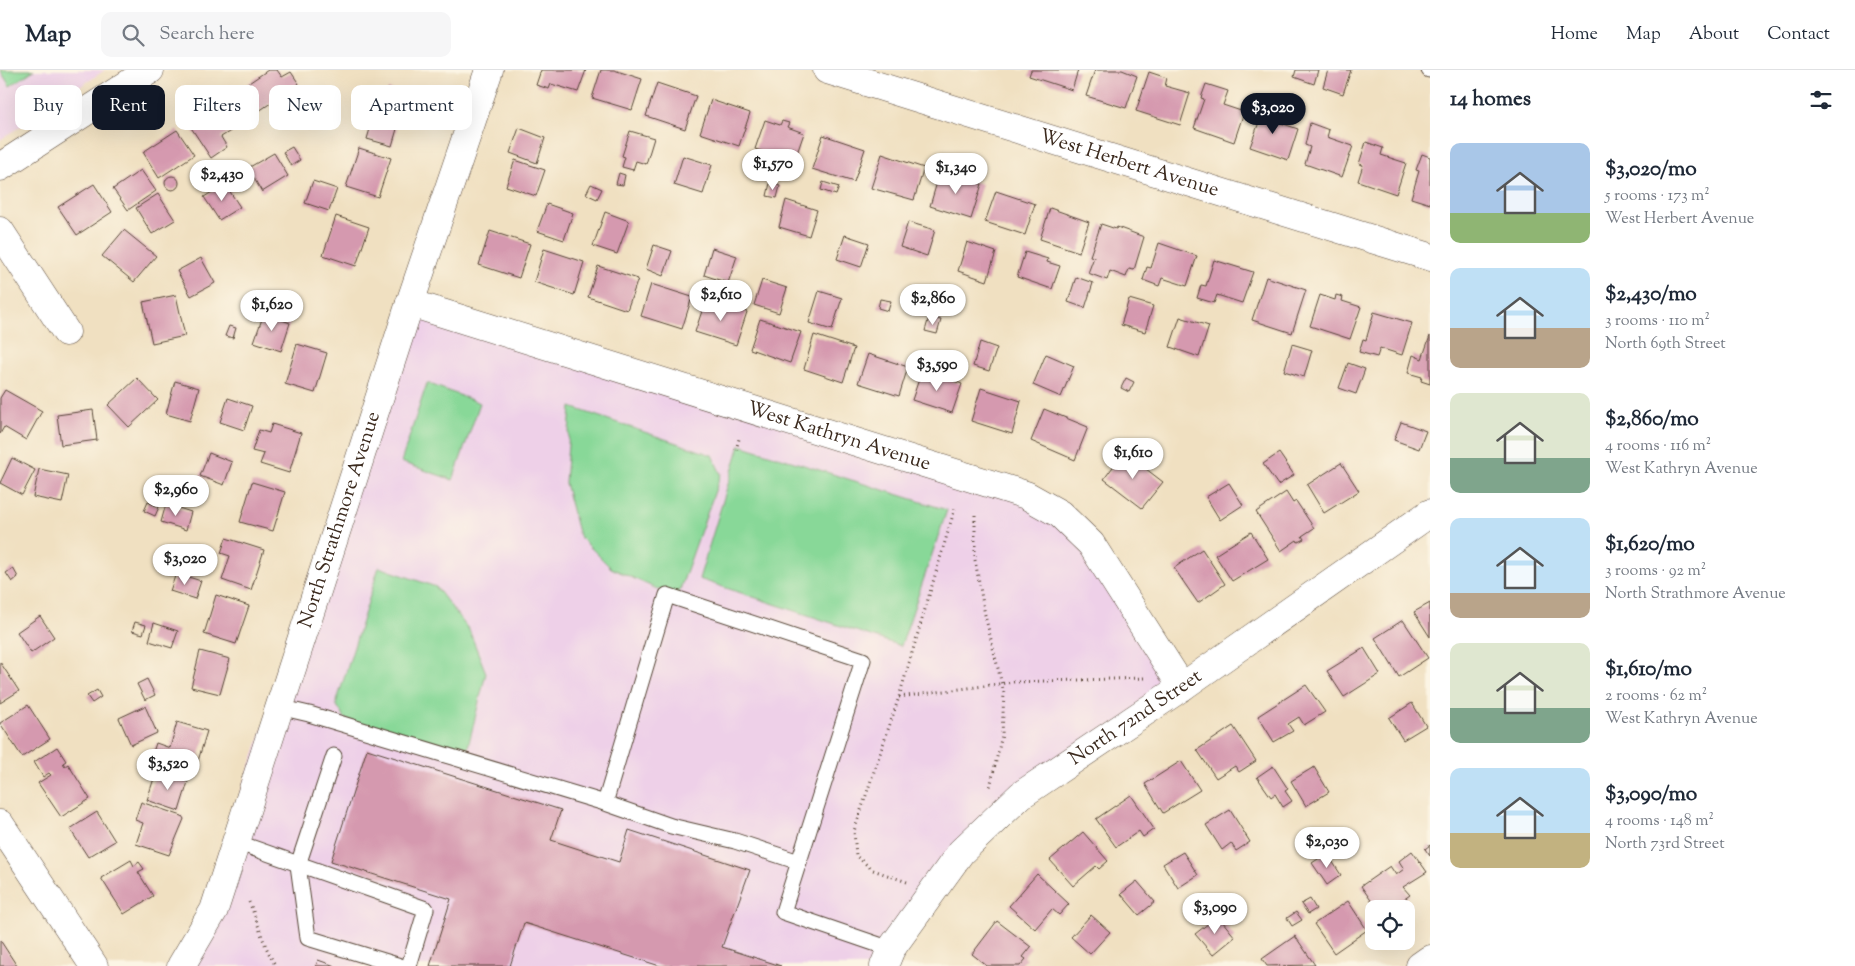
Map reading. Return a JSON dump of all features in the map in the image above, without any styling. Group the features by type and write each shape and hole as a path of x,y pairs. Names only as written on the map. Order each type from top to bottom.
{"street":[{"path":"0,167 150,70"},
{"name":"North Strathmore Avenue","path":"181,966 214,910 410,303 489,70"},
{"name":"West Herbert Avenue","path":"827,70 1430,257"},
{"path":"0,231 66,332"},
{"name":"West Kathryn Avenue","path":"410,303 1026,495 1060,514 1091,544 1182,687"},
{"name":"North 72nd Street","path":"887,957 961,852 1021,794 1182,687 1430,513"},
{"path":"0,824 94,966"},
{"path":"1420,966 1430,959"}],"lane":[{"path":"604,803 667,595 863,660 783,912 887,957"},
{"path":"280,708 309,714 604,803 671,826 735,841 799,862"},
{"path":"334,756 298,865 308,938 400,966"},
{"path":"236,842 426,909 409,966"}],"path":[{"path":"736,450 739,439"},
{"path":"912,883 873,870 856,856 854,831 899,697 955,508"},
{"path":"975,515 975,560 985,615 1004,693 1002,735 990,788"},
{"path":"899,697 1001,684 1144,678"},
{"path":"249,902 257,919 265,949 276,966"}],"shaded area":[{"path":"0,70 105,70 82,85 15,85 15,130 0,140"},
{"path":"410,303 1060,514 1182,687 1021,795 884,966 181,966"}],"green space":[{"path":"0,70 34,70 10,86"},
{"path":"427,383 480,403 453,480 401,462"},
{"path":"571,407 712,455 721,474 677,598 611,568 579,536 565,483"},
{"path":"740,445 947,510 901,646 699,579"},
{"path":"379,567 436,587 469,630 486,673 467,751 345,719 336,704"}],"building":[{"path":"268,70 277,70 282,77 291,72 299,84 269,85 269,104 259,111 259,85 246,85"},
{"path":"541,70 586,70 578,92 551,84 549,89 536,85"},
{"path":"601,70 614,70 642,79 632,110 592,98"},
{"path":"1031,70 1078,70 1072,90 1029,76"},
{"path":"1095,70 1122,70 1137,76 1126,108 1086,96"},
{"path":"1296,70 1318,70 1314,84 1294,77"},
{"path":"1328,70 1351,70 1343,94 1323,87"},
{"path":"1149,72 1167,78 1165,86 1190,93 1180,125 1136,111"},
{"path":"657,83 696,96 685,129 646,116"},
{"path":"1206,84 1228,91 1223,105 1244,112 1234,142 1194,128 1204,99 1201,98"},
{"path":"711,100 750,113 739,146 700,133"},
{"path":"1257,106 1275,112 1272,120 1298,129 1288,160 1250,147 1259,122 1252,120"},
{"path":"765,120 780,125 782,121 789,123 787,127 804,133 794,162 755,149"},
{"path":"1310,123 1329,130 1327,137 1353,146 1342,177 1305,164 1310,147 1305,145"},
{"path":"519,128 545,138 537,163 510,153"},
{"path":"177,130 194,155 159,178 143,152"},
{"path":"193,130 232,130 221,137 227,147 211,158"},
{"path":"370,130 397,130 392,146 367,139"},
{"path":"630,131 654,138 646,164 636,161 633,170 622,167 625,157 622,156"},
{"path":"823,135 865,149 854,182 812,169"},
{"path":"1366,142 1383,148 1381,155 1406,163 1396,194 1358,181 1363,165 1359,164"},
{"path":"292,147 300,160 291,166 283,152"},
{"path":"359,148 391,158 378,197 346,187"},
{"path":"274,153 288,176 262,192 248,168"},
{"path":"882,154 924,168 914,200 871,188"},
{"path":"1422,154 1430,157 1430,204 1411,198 1419,171 1416,170"},
{"path":"683,156 712,165 703,194 674,185"},
{"path":"515,160 545,170 536,196 506,186"},
{"path":"141,170 156,191 128,210 113,189"},
{"path":"940,172 982,184 971,219 930,206"},
{"path":"619,173 625,175 623,185 616,184"},
{"path":"172,176 177,178 179,183 177,188 172,190 167,188 165,183 167,178"},
{"path":"313,181 337,189 329,211 305,203"},
{"path":"823,182 839,187 836,195 821,190"},
{"path":"770,183 780,186 777,198 767,196"},
{"path":"94,184 112,212 77,235 58,207"},
{"path":"225,184 240,207 219,220 204,197"},
{"path":"591,184 602,189 597,199 586,194"},
{"path":"996,191 1035,204 1025,235 985,222"},
{"path":"158,194 175,220 152,234 136,208"},
{"path":"786,200 817,210 809,236 779,227"},
{"path":"547,204 573,213 564,240 537,231"},
{"path":"1050,208 1089,222 1079,252 1040,239"},
{"path":"605,212 629,221 617,254 593,246"},
{"path":"336,216 369,227 356,266 323,255"},
{"path":"908,222 935,230 927,256 900,247"},
{"path":"1101,224 1116,229 1117,227 1144,237 1134,270 1129,269 1126,277 1110,271 1107,280 1088,273 1094,257 1090,256"},
{"path":"124,230 156,256 134,282 102,256"},
{"path":"490,231 530,244 519,278 479,265"},
{"path":"845,235 869,243 861,267 837,259"},
{"path":"967,242 996,252 987,281 958,271"},
{"path":"1159,243 1197,256 1187,286 1162,278 1159,286 1143,280 1147,267 1151,268"},
{"path":"654,245 672,251 663,276 646,269"},
{"path":"712,248 737,256 728,283 704,275"},
{"path":"544,249 584,262 574,295 534,282"},
{"path":"1025,252 1048,259 1047,262 1060,266 1052,289 1017,277"},
{"path":"201,258 215,283 191,296 177,271"},
{"path":"1214,260 1253,272 1242,303 1217,295 1214,303 1197,298 1201,285 1206,286"},
{"path":"598,266 638,279 627,310 588,297"},
{"path":"1076,277 1093,283 1085,308 1068,302"},
{"path":"1266,277 1306,290 1292,333 1252,320"},
{"path":"762,280 787,288 779,313 754,305"},
{"path":"651,284 692,297 682,329 641,316"},
{"path":"819,291 842,298 832,330 809,323"},
{"path":"176,295 185,336 152,343 143,302"},
{"path":"1320,295 1335,300 1336,295 1343,297 1342,301 1361,307 1350,339 1310,326"},
{"path":"706,299 747,312 736,345 695,332"},
{"path":"880,299 891,301 888,311 878,308"},
{"path":"1129,299 1153,306 1145,332 1121,325"},
{"path":"1374,312 1412,323 1402,355 1380,348 1377,357 1359,352 1363,339 1366,340"},
{"path":"264,313 290,323 281,351 254,342"},
{"path":"929,317 941,320 937,334 925,331"},
{"path":"1180,317 1209,326 1199,357 1170,347"},
{"path":"760,319 801,332 790,363 750,349"},
{"path":"229,326 236,328 233,338 225,336"},
{"path":"814,335 854,348 843,382 804,369"},
{"path":"1430,336 1430,384 1421,381 1422,377 1408,373 1413,355 1422,359"},
{"path":"980,342 997,348 989,371 973,366"},
{"path":"297,344 327,353 315,393 285,384"},
{"path":"1292,344 1312,350 1304,377 1284,371"},
{"path":"868,354 908,367 899,396 858,383"},
{"path":"1046,354 1074,366 1061,397 1033,385"},
{"path":"1348,363 1365,369 1356,394 1339,388"},
{"path":"922,370 962,384 952,413 912,400"},
{"path":"137,378 158,400 129,427 108,405"},
{"path":"1126,378 1134,382 1129,392 1121,388"},
{"path":"175,381 199,388 190,421 166,414"},
{"path":"981,388 1021,401 1012,434 971,421"},
{"path":"5,390 42,411 26,440 4,427 0,434 0,398"},
{"path":"228,398 252,406 244,430 220,422"},
{"path":"1044,409 1088,427 1075,460 1031,441"},
{"path":"93,410 97,440 61,445 57,415"},
{"path":"1401,422 1426,431 1419,449 1394,440"},
{"path":"272,424 301,433 289,473 260,464 264,454 252,451 259,430 269,433"},
{"path":"1124,452 1163,482 1142,508 1104,479"},
{"path":"209,453 232,462 224,485 200,476"},
{"path":"1279,453 1294,475 1278,485 1263,464"},
{"path":"12,458 35,470 22,495 0,483"},
{"path":"1341,463 1359,491 1324,513 1307,485"},
{"path":"39,469 68,475 62,503 33,497"},
{"path":"252,482 285,492 273,531 240,522"},
{"path":"1229,483 1243,505 1220,520 1206,497"},
{"path":"1286,492 1293,503 1296,501 1314,528 1302,536 1304,539 1298,542 1297,540 1281,551 1256,512"},
{"path":"148,502 159,507 155,516 144,511"},
{"path":"166,504 191,512 186,530 161,522"},
{"path":"1251,532 1268,559 1232,581 1215,555"},
{"path":"226,538 264,550 251,590 222,580 230,556 221,553"},
{"path":"1202,549 1225,584 1198,603 1174,568"},
{"path":"13,568 18,577 12,582 6,573"},
{"path":"176,573 201,581 195,599 170,591"},
{"path":"216,595 249,606 236,644 204,634"},
{"path":"1430,603 1430,637 1414,612"},
{"path":"40,616 54,637 31,653 17,632"},
{"path":"1403,620 1428,658 1399,677 1375,638"},
{"path":"135,622 146,625 143,634 132,631"},
{"path":"154,623 178,631 172,648 149,641"},
{"path":"1364,648 1380,674 1344,697 1327,671"},
{"path":"200,651 230,659 220,694 191,687"},
{"path":"0,662 19,691 0,703"},
{"path":"147,679 155,695 145,700 137,684"},
{"path":"1306,685 1325,712 1304,725 1299,717 1288,724 1293,731 1274,742 1258,716"},
{"path":"97,690 101,697 92,703 87,696"},
{"path":"1412,703 1426,726 1403,740 1389,718"},
{"path":"28,705 50,739 22,757 0,723"},
{"path":"145,706 157,733 131,745 119,718"},
{"path":"177,722 207,731 195,771 151,758 156,743 170,748"},
{"path":"1233,726 1256,761 1239,772 1235,766 1216,778 1197,750"},
{"path":"57,747 66,761 63,763 65,766 68,764 90,799 61,817 38,783 51,775 49,773 43,777 34,762"},
{"path":"367,749 561,810 551,840 619,862 629,830 750,870 722,947 781,966 660,966 524,923 510,966 430,966 451,899 331,861"},
{"path":"1181,761 1200,790 1163,813 1145,784"},
{"path":"1273,766 1288,789 1285,791 1292,801 1283,807 1275,794 1271,797 1257,777"},
{"path":"1314,767 1329,792 1306,806 1291,781"},
{"path":"156,772 188,782 179,811 147,800"},
{"path":"1131,795 1154,829 1143,837 1139,831 1116,847 1096,819"},
{"path":"141,802 182,816 184,819 169,855 136,844 143,823 135,820"},
{"path":"1230,810 1250,842 1236,851 1231,843 1222,850 1206,825"},
{"path":"97,812 115,841 88,857 70,829"},
{"path":"1083,832 1108,861 1099,869 1096,866 1073,886 1050,860"},
{"path":"1430,845 1430,856 1425,849"},
{"path":"1412,851 1427,872 1403,887 1410,895 1403,900 1371,900 1361,886 1390,866 1396,875 1404,869 1399,861"},
{"path":"1183,852 1198,875 1178,888 1163,864"},
{"path":"1327,853 1341,875 1327,885 1312,863"},
{"path":"131,860 134,866 139,862 144,869 138,872 153,896 124,914 101,878"},
{"path":"1037,874 1069,904 1059,915 1052,909 1035,929 1009,906"},
{"path":"1137,881 1155,902 1139,915 1121,894"},
{"path":"1310,899 1316,909 1308,914 1301,904"},
{"path":"1348,901 1365,927 1365,931 1334,953 1314,924"},
{"path":"1296,912 1302,920 1292,926 1287,918"},
{"path":"1091,915 1110,932 1090,954 1071,937"},
{"path":"1218,916 1235,937 1213,955 1195,934"},
{"path":"997,921 1031,947 1023,957 1026,959 1020,966 987,966 972,954"},
{"path":"1295,936 1315,965 1267,966 1262,959"},
{"path":"0,940 17,966 0,966"},
{"path":"318,960 335,966 316,966"}]}
